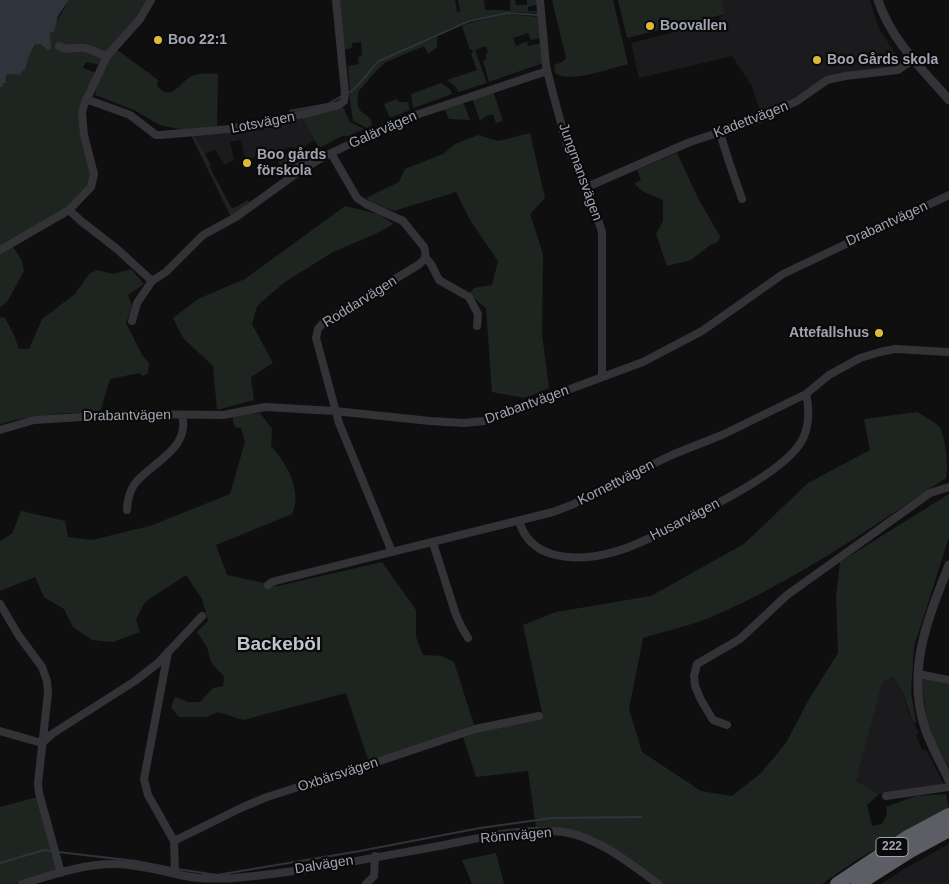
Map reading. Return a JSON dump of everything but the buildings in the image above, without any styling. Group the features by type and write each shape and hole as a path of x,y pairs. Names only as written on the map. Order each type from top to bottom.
{"highway":[{"name":"222","path":"837,884 906,838 949,815"},
{"name":"222","path":"858,884 910,851 949,830"}],"street":[{"path":"0,250 69,210 86,194 93,182 94,174 84,135 82,113 86,99 108,56 140,19 151,0"},
{"name":"Lotsvägen","path":"86,99 130,116 156,135 230,130 339,105 344,101 346,93 336,0"},
{"name":"Jungmansvägen","path":"540,0 547,71 567,145 598,218 603,240 602,377"},
{"path":"878,0 890,29 903,48 949,100"},
{"path":"59,46 67,49 89,49 108,56"},
{"name":"Kadettvägen","path":"586,187 690,142 760,119 797,101 826,80 898,70 914,59"},
{"name":"Galärvägen","path":"132,321 137,302 152,281 166,272 203,235 236,218 276,188 327,155 429,110 547,71"},
{"path":"720,132 742,199"},
{"path":"327,155 357,198 403,221 424,247 425,257 439,280 469,297 478,314 477,326"},
{"name":"Drabantvägen","path":"0,430 34,420 130,414 222,415 265,407 335,411 430,421 464,423 484,421 643,362 702,331 783,274 949,195"},
{"path":"69,210 117,249 152,281"},
{"name":"Roddarvägen","path":"392,552 341,431 316,344 318,329 323,324 418,265 425,257"},
{"name":"Kornettvägen","path":"268,585 287,578 553,512 574,504 674,454 722,435 806,394 837,370 869,355 895,349 949,352"},
{"name":"Husarvägen","path":"519,521 523,533 534,546 547,553 561,556 581,557 604,554 665,531 740,491 796,449 805,434 808,409 806,394"},
{"path":"127,510 130,495 136,483 177,445 182,435 184,423 182,415"},
{"path":"727,725 714,720 701,700 694,680 698,664 740,639 787,595 930,493 949,487"},
{"path":"433,543 459,620 468,638"},
{"path":"949,565 922,641 918,674 919,699 923,721 949,780"},
{"path":"0,604 45,674 48,693 39,793 61,873"},
{"path":"42,743 52,734 135,681 158,663 202,616"},
{"path":"168,652 144,779 148,795 174,841 175,873"},
{"path":"918,674 949,680"},
{"name":"Oxbärsvägen","path":"174,841 267,797 475,728 539,716"},
{"path":"0,731 42,743"},
{"path":"886,796 949,787"},
{"name":"Rönnvägen","path":"361,859 513,833 563,832 592,841 629,863 658,884"},
{"path":"366,884 374,876 376,856"},
{"name":"Dalvägen","path":"22,884 91,866 114,864 211,879 233,878 361,859"}],"shaded area":[{"path":"0,0 69,0 58,16 54,32 50,33 51,49 48,50 40,44 35,45 28,58 25,70 20,75 8,74 3,87 0,87"},
{"path":"69,0 148,0 146,6 101,65 86,62 83,68 96,73 81,108 91,175 87,187 67,208 0,248 0,87 3,87 3,83 7,81 6,76 8,74 17,74 36,45 40,44 43,46 50,43 50,33"},
{"path":"339,0 455,0 457,12 460,12 458,0 484,0 485,10 510,11 510,0 515,0 516,5 527,5 527,0 536,0 536,5 528,7 528,11 538,11 538,13 510,12 468,20 377,61 360,83 350,91 348,66 359,64 358,57 362,56 361,42 352,43 352,48 343,50"},
{"path":"552,0 613,0 628,64 580,76 561,76 555,73 554,65 566,58"},
{"name":"Boovallen","path":"618,0 722,0 725,14 627,38"},
{"name":"Boo Gårds skola","path":"722,0 870,0 878,27 902,64 895,69 817,83 782,106 761,114 752,86 732,56 639,78 631,43 714,22 725,14"},
{"path":"507,14 539,17 542,38 531,40 528,33 513,38 516,46 527,41 528,46 542,43 543,63 489,82 483,61 487,58 485,54 488,53 486,46 475,50 487,83 458,92 455,86 447,80 477,70 471,54 473,53 472,49 470,50 462,26"},
{"path":"437,37 437,47 428,54 424,46 386,62 376,71 358,92 360,111 370,118 372,125 367,128 353,121 349,94 372,69 382,60 397,52"},
{"path":"116,49 158,80 157,86 167,93 175,90 193,75 218,74 217,128 184,130 160,125 134,110 95,95 102,70"},
{"path":"441,83 450,89 452,94 413,108 411,94"},
{"path":"493,91 503,121 496,123 493,114 486,116 480,121 472,98"},
{"path":"397,99 399,102 408,102 410,110 390,118 384,104"},
{"path":"463,101 470,120 449,119 444,108"},
{"path":"343,107 350,122 364,129 348,136 342,136 319,148 302,118"},
{"path":"302,118 314,140 301,149 289,147 268,158 264,152 246,162 241,140 230,142 234,160 224,165 215,149 205,154 206,157 194,135 226,134"},
{"path":"530,133 545,198 530,214 543,254 542,334 549,388 525,398 492,392 486,308 469,294 474,288 492,285 498,261 470,220 456,192 394,211 373,203 366,198 399,182 405,169 443,154 455,144 478,135 498,141"},
{"path":"191,135 194,135 211,165 209,166 232,209 248,200 250,204 231,217"},
{"path":"294,149 306,156 282,169 277,159"},
{"path":"677,153 699,200 720,236 718,242 710,245 691,260 667,266 656,234 663,221 663,200 643,191 635,183 641,180 637,170"},
{"path":"345,206 378,214 394,224 333,252 285,282 257,306 252,324 273,363 251,377 254,400 217,410 213,366 183,338 173,318 198,299 245,279"},
{"path":"12,245 22,261 24,271 7,302 0,307 0,253"},
{"path":"131,269 144,284 128,295 132,306 126,323 142,355 149,363 148,373 143,376 139,373 110,379 100,412 37,416 0,424 0,317 5,318 19,349 29,349 42,319 75,294 89,274 97,270 113,274"},
{"path":"917,412 933,421 940,428 946,453 946,478 831,554 771,588 709,618 643,638 629,709 642,752 701,791 732,796 761,773 786,743 808,701 838,653 836,597 840,562 949,494 949,537 914,647 911,692 916,722 914,723 901,688 893,677 882,683 856,781 879,794 867,805 872,826 882,824 887,815 886,807 916,796 946,794 949,807 858,859 822,884 661,884 592,838 570,829 536,828 528,771 476,777 463,737 479,730 543,717 523,625 556,612 651,596 744,544 808,483 870,450 864,419"},
{"path":"260,413 272,429 271,446 282,460 291,478 294,487 295,505 292,514 216,545 227,575 278,586 382,562 416,610 416,637 423,655 442,656 454,662 474,725 369,762 346,693 243,720 218,712 206,717 179,717 171,707 175,697 188,702 200,702 213,688 223,686 224,677 211,662 207,647 197,632 208,621 202,599 186,575 145,602 136,619 140,632 113,642 92,640 73,627 64,609 44,597 35,577 0,591 0,541 12,534 21,511 65,521 68,537 92,540 150,526 230,494 245,442 241,428 236,428 233,423 233,417"},
{"path":"893,677 901,687 909,714 919,734 916,735 922,750 927,751 944,785 879,794 856,781 880,688 882,683"},
{"path":"924,679 949,684 949,769 935,742 927,720 922,683"},
{"path":"37,797 58,872 15,884 0,884 0,807"},
{"path":"949,844 949,884 881,884 899,872"},
{"path":"496,853 504,884 472,884 462,860"}],"waterway":[{"path":"350,92 379,61 469,21 508,13 538,15"},
{"path":"290,111 328,104 342,96"},
{"path":"177,869 217,875 360,851 480,828 552,818 641,817"},
{"path":"0,863 44,850 53,851"},
{"path":"58,852 136,861 172,868"}],"place":[{"name":"Boovallen","path":"650,26"},
{"name":"Boo 22:1","path":"158,40"},
{"name":"Boo Gårds skola","path":"817,60"},
{"name":"Boo gårds förskola","path":"247,163"},
{"name":"Attefallshus","path":"879,333"}],"district":[{"name":"Backeböl","path":"279,645"}]}
